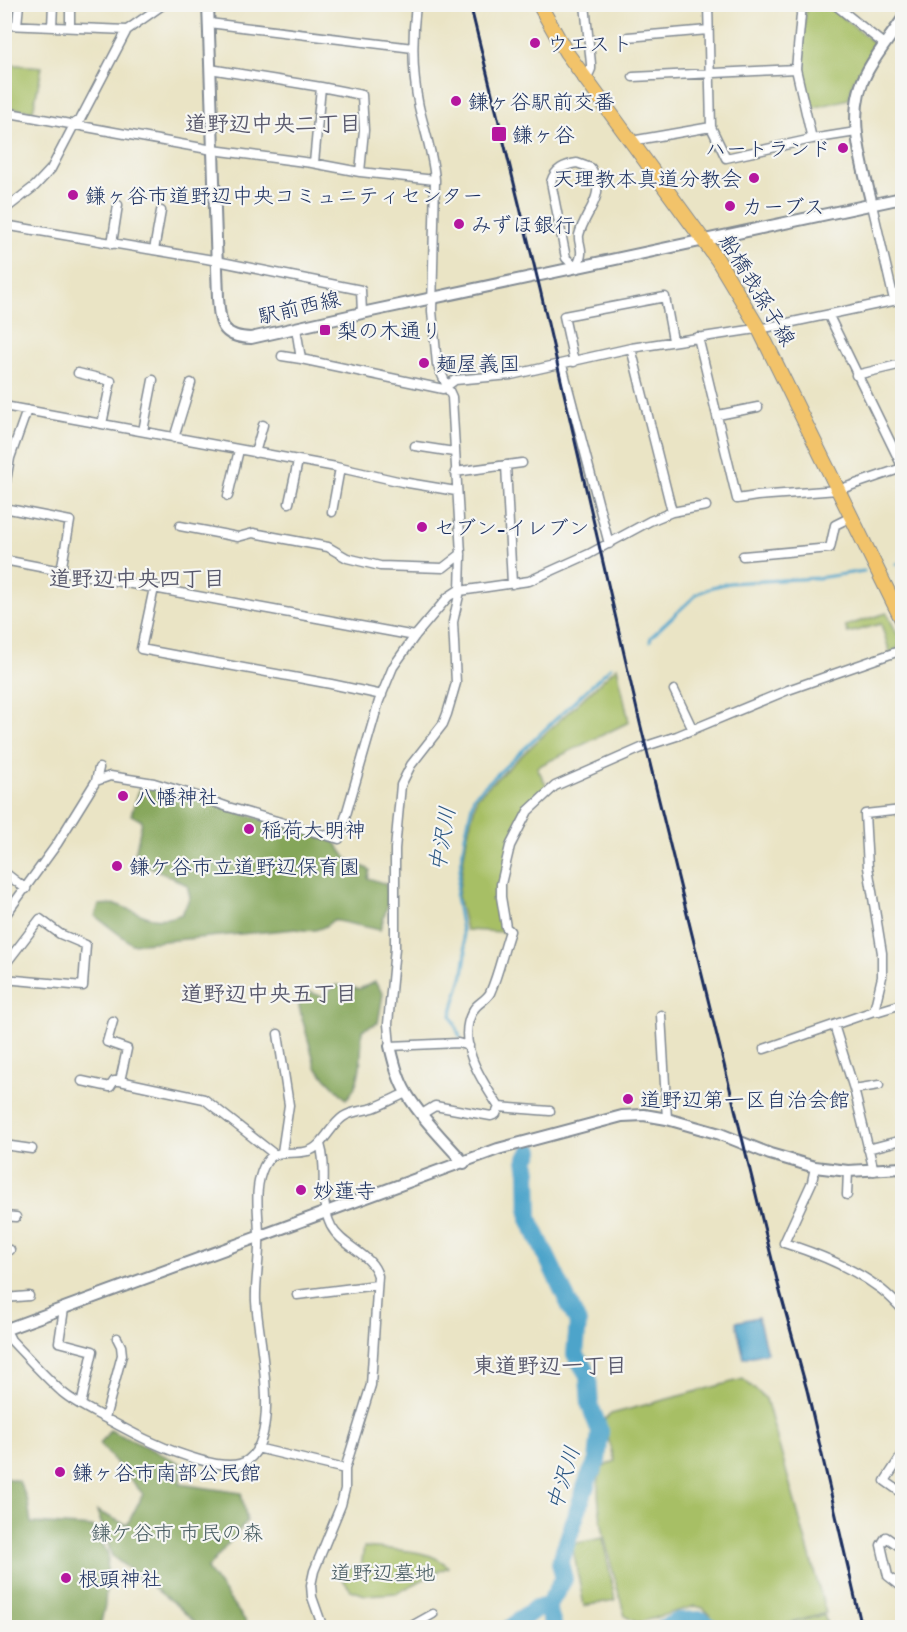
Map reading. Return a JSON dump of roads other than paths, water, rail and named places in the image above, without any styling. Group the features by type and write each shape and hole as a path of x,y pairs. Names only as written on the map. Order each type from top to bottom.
{"main road":[{"name":"船橋我孫子線","path":"539,4 558,40 703,240 759,329 903,620"}],"street":[{"path":"17,26 19,4"},
{"path":"52,27 53,4"},
{"path":"4,210 35,186 51,169 75,123 80,120 127,30 164,4"},
{"name":"駅前西線","path":"208,4 219,316 224,329 236,338 251,338 903,198"},
{"path":"416,4 412,48 415,83 433,159 435,180 432,311 437,364 452,397 461,554 460,590 453,622 456,683 443,724 411,765 401,785 395,849 395,948 388,1024 396,1070 406,1094 464,1162"},
{"path":"585,4 591,64 586,80"},
{"path":"708,4 711,127 726,158 856,132"},
{"path":"801,4 796,69 812,139"},
{"path":"834,4 885,45"},
{"path":"70,6 70,27"},
{"path":"282,356 443,389 455,380 511,375 631,348 759,329 898,300 872,205 856,132 855,106 867,70 903,20"},
{"path":"209,23 412,48"},
{"path":"5,25 127,30"},
{"path":"628,37 708,30"},
{"path":"210,69 362,95 364,130 360,172"},
{"path":"633,77 796,69"},
{"path":"314,163 321,87"},
{"path":"4,112 75,123 99,131 213,150 314,163 360,172 435,180"},
{"path":"631,141 711,127"},
{"path":"577,163 591,168 598,188 580,233 581,254 576,268 566,258 550,182 561,167 577,163"},
{"path":"112,244 118,205"},
{"path":"154,250 161,211"},
{"path":"4,225 216,261 366,291 362,313"},
{"path":"574,362 564,316 665,297 673,340"},
{"path":"698,337 737,500 757,496 838,490 903,467 829,316"},
{"path":"296,328 301,359"},
{"path":"631,348 672,512"},
{"path":"856,375 903,364"},
{"path":"562,365 609,544"},
{"path":"78,373 111,381 102,424"},
{"path":"143,431 153,380"},
{"path":"174,438 191,383"},
{"path":"4,406 456,491"},
{"path":"718,415 758,407"},
{"path":"4,492 10,458 27,410"},
{"path":"255,453 262,425"},
{"path":"415,446 454,452"},
{"path":"228,496 239,450"},
{"path":"289,503 298,461"},
{"path":"455,472 522,463"},
{"path":"506,465 512,584"},
{"path":"332,512 340,468"},
{"path":"96,781 110,776 154,783 339,839 382,695 393,667 415,636 448,597 460,590 529,581 590,555 650,521 672,512 705,506"},
{"path":"4,508 70,520 61,571"},
{"path":"742,556 830,548 835,525 852,517"},
{"path":"180,526 238,537 253,533 328,547 346,558 380,566 443,568 461,554"},
{"path":"4,560 415,636"},
{"path":"154,588 141,649 382,695"},
{"path":"499,1107 477,1072 469,1046 468,1023 474,1008 488,996 510,931 506,927 503,912 501,884 510,846 528,811 555,786 646,746 693,730 788,690 903,650"},
{"path":"674,690 693,730"},
{"path":"4,917 57,844 96,781 99,768"},
{"path":"874,1011 882,976 882,953 868,867 865,814 903,810"},
{"path":"4,872 26,889"},
{"path":"4,966 40,919 60,934 86,945 83,986 4,979"},
{"path":"764,1049 874,1011 903,1004"},
{"path":"662,1015 667,1119"},
{"path":"112,1021 104,1041 127,1049 120,1081"},
{"path":"834,1024 854,1089 874,1171"},
{"path":"279,1034 289,1105 278,1153 265,1164 258,1181 256,1210 260,1237 256,1300 267,1407 264,1429 257,1448 247,1461 235,1465 211,1463 172,1453 81,1405 63,1393 11,1341 5,1330 64,1309 260,1237 326,1212 464,1162 498,1149 602,1120 633,1116 667,1119 720,1134 770,1154 815,1167 848,1171 903,1168"},
{"path":"390,1046 458,1043 469,1046"},
{"path":"82,1081 110,1087 114,1081 120,1081 204,1099 278,1153 307,1152 320,1144 327,1133 346,1115 373,1108 406,1094"},
{"path":"854,1089 879,1085"},
{"path":"422,1114 435,1106 491,1116 496,1114 499,1107"},
{"path":"499,1107 550,1111"},
{"path":"868,1149 903,1140"},
{"path":"320,1144 325,1165 322,1195 332,1227 341,1239 376,1266 377,1285 372,1385 345,1469 345,1489 341,1505 314,1571 311,1585 312,1597 323,1628"},
{"path":"4,1145 32,1149"},
{"path":"815,1167 812,1182 784,1243 809,1251 852,1271 879,1287 903,1309"},
{"path":"847,1195 848,1171"},
{"path":"4,1216 16,1217"},
{"path":"297,1295 377,1285"},
{"path":"4,1298 29,1296"},
{"path":"64,1309 59,1342 93,1351 81,1405"},
{"path":"105,1418 122,1355 117,1338"},
{"path":"257,1448 345,1469"},
{"path":"903,1455 885,1481 903,1492"},
{"path":"903,1548 886,1537 881,1545 888,1576 903,1587"},
{"path":"408,1628 433,1614"}],"water":[{"path":"758,1317 767,1353 744,1358 736,1322"}],"waterway":[{"path":"896,564 902,563"},
{"name":"中沢川","path":"650,641 651,637 697,594 713,587 729,583 818,578 864,571"},
{"name":"中沢川","path":"460,1037 451,1015 463,974 466,953 456,897 465,836 474,796 611,667"},
{"name":"中沢川","path":"510,1628 536,1608 547,1607 564,1579 560,1563 588,1479 597,1461 600,1432 590,1405 588,1375 575,1354 578,1323 529,1219 526,1160 531,1151"},
{"path":"547,1607 554,1628"},
{"path":"663,1628 679,1621 701,1620 712,1628"}],"railway":[{"path":"470,4 540,289 640,723 779,1288 807,1390 862,1628"}],"place":[{"name":"ウエスト","path":"535,43"},
{"name":"鎌ヶ谷駅前交番","path":"456,101"},
{"name":"鎌ヶ谷","path":"499,134"},
{"name":"ハートランド","path":"843,148"},
{"name":"天理教本真道分教会","path":"754,178"},
{"name":"鎌ヶ谷市道野辺中央コミュニティセンター","path":"73,195"},
{"name":"カーブス","path":"730,206"},
{"name":"みずほ銀行","path":"459,224"},
{"name":"梨の木通り","path":"325,330"},
{"name":"麺屋義国","path":"424,363"},
{"name":"セブン-イレブン","path":"422,527"},
{"name":"八幡神社","path":"123,796"},
{"name":"稲荷大明神","path":"249,829"},
{"name":"鎌ケ谷市立道野辺保育園","path":"117,866"},
{"name":"道野辺第一区自治会館","path":"628,1099"},
{"name":"妙蓮寺","path":"301,1190"},
{"name":"鎌ヶ谷市南部公民館","path":"60,1472"},
{"name":"根頭神社","path":"66,1578"}],"district":[{"name":"道野辺中央二丁目","path":"273,123"},
{"name":"道野辺中央四丁目","path":"137,578"},
{"name":"道野辺中央五丁目","path":"269,993"},
{"name":"東道野辺一丁目","path":"550,1365"}],"park label":[{"name":"鎌ケ谷市 市民の森","path":"177,1532"},
{"name":"道野辺墓地","path":"383,1572"}]}
